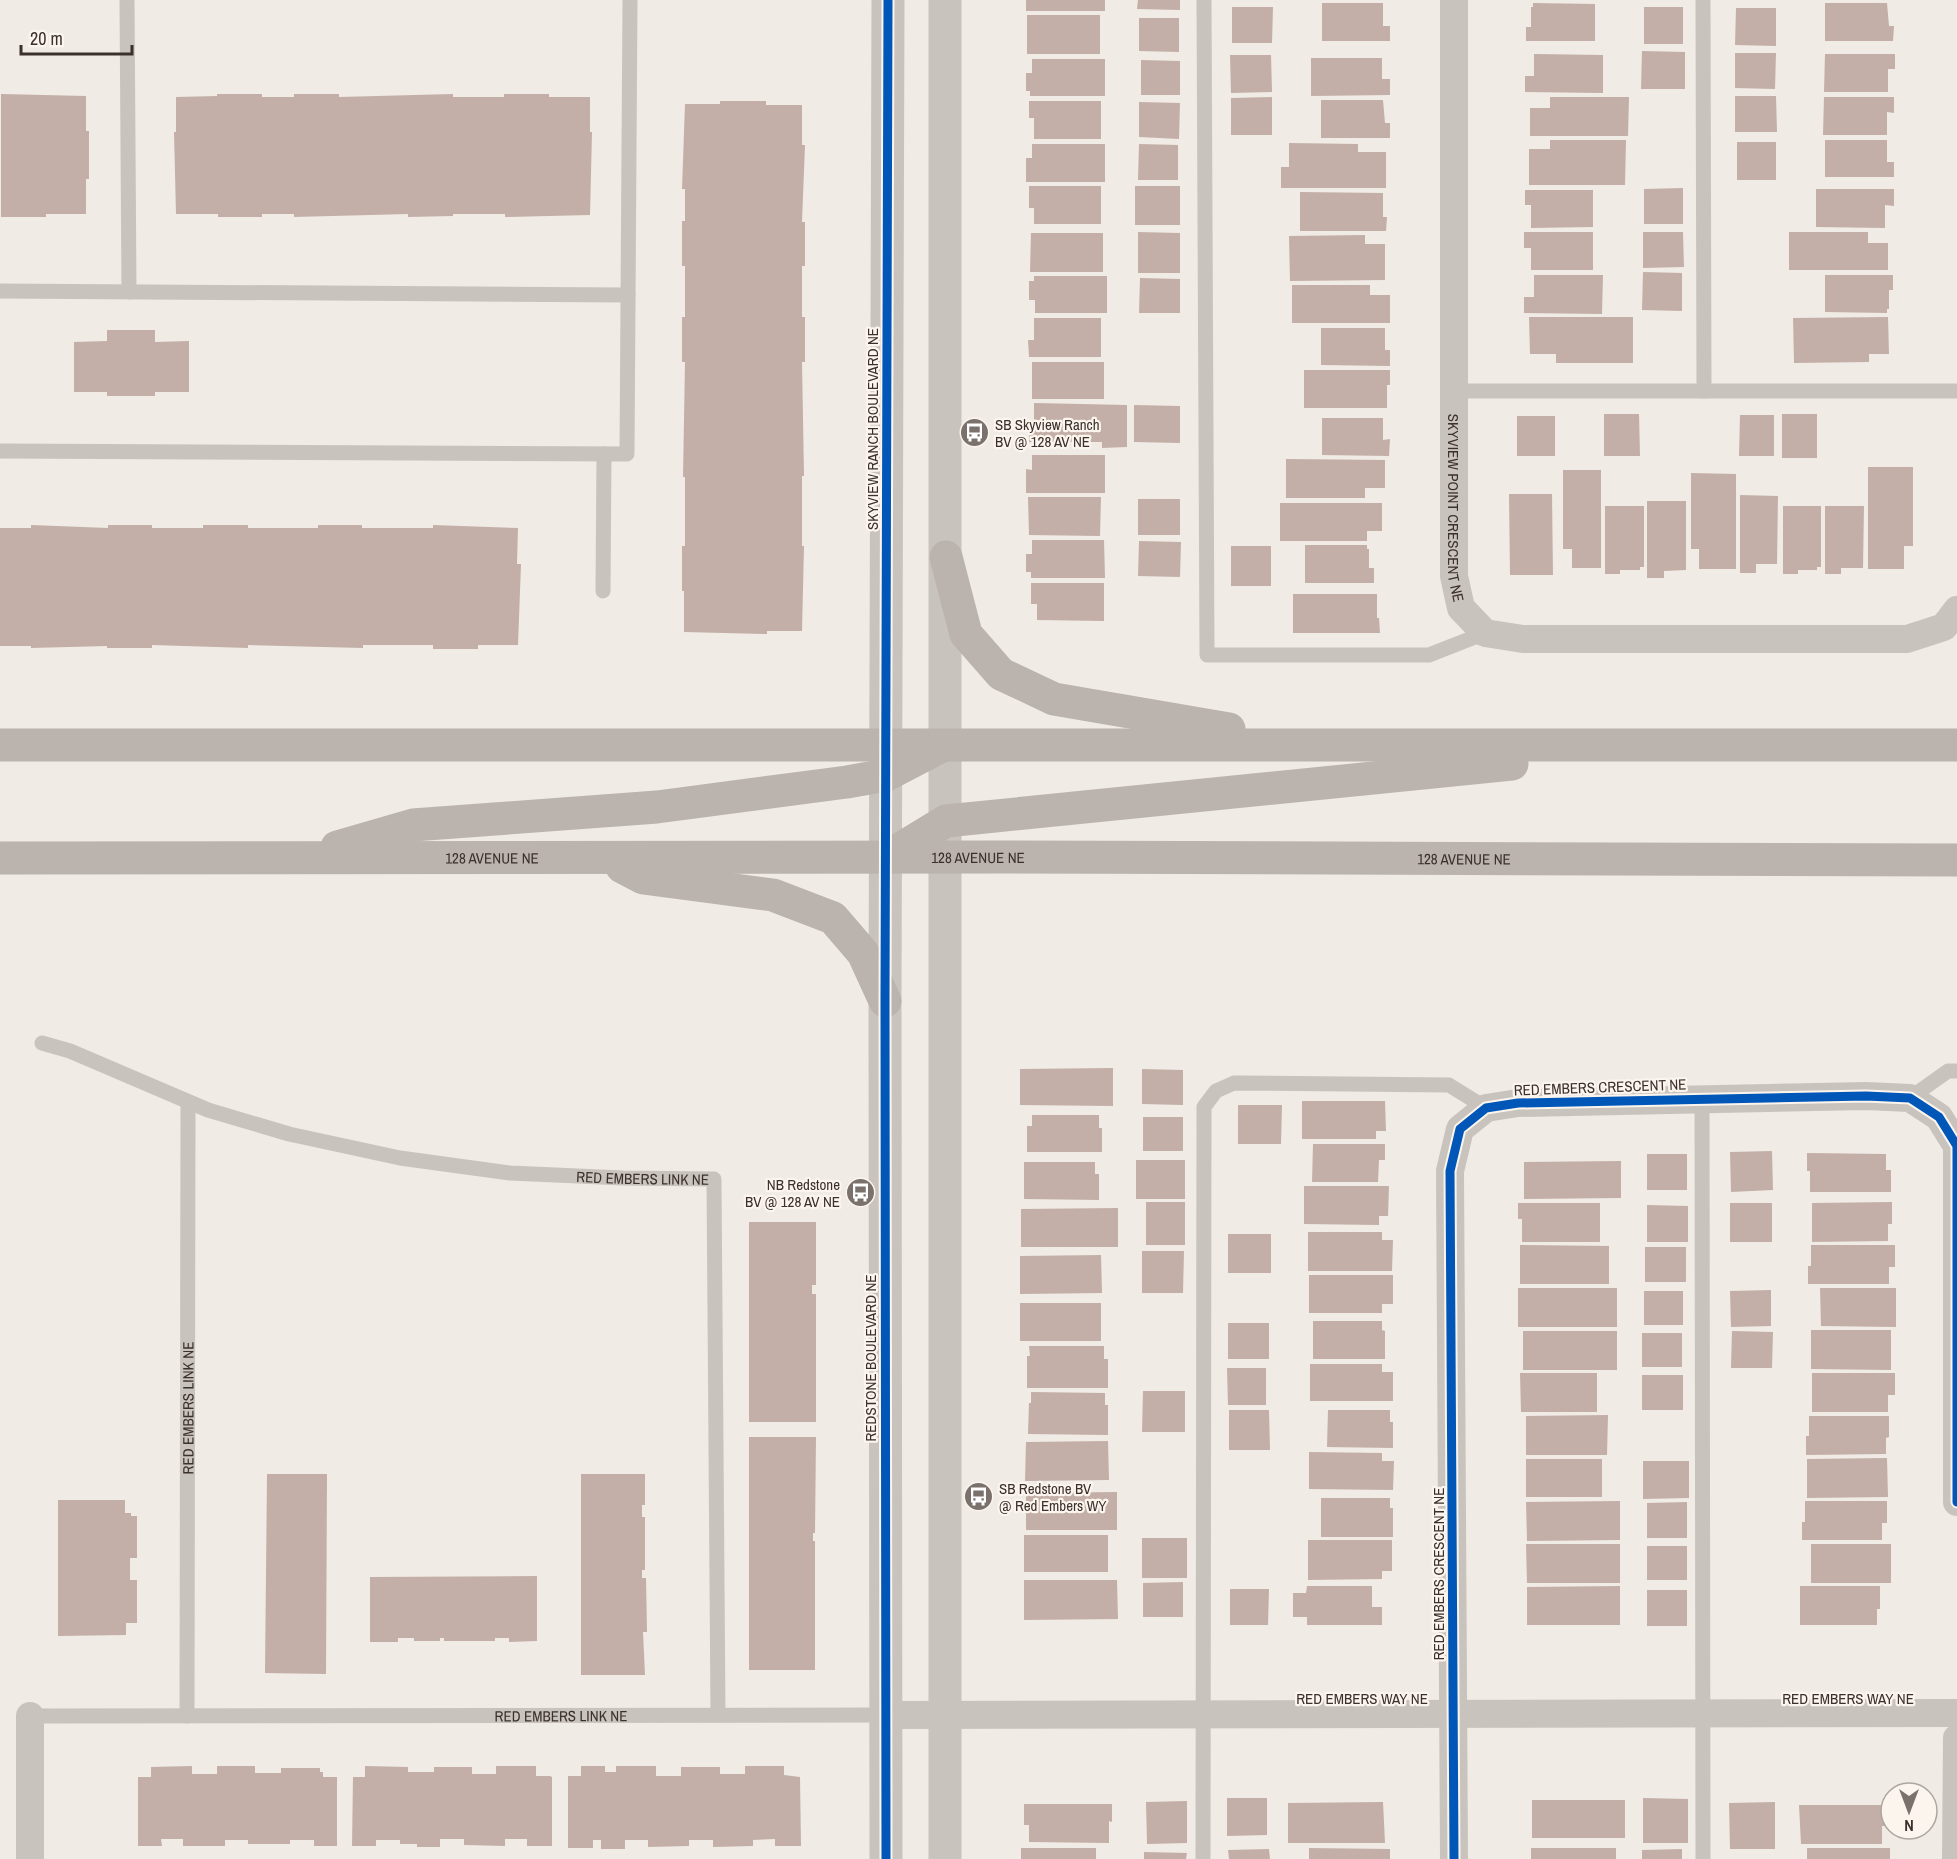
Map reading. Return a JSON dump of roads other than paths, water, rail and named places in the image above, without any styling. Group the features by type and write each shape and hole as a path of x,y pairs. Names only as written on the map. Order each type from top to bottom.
{"main road":[{"path":"946,557 966,634 1001,674 1054,699 1320,745"},
{"path":"300,857 413,825 657,807 886,760 946,744 1957,745"},
{"path":"0,745 153,745 886,760"},
{"path":"0,767 21,766 153,745"},
{"path":"885,858 946,821 1508,764 1657,745"},
{"path":"602,857 643,878 773,895 833,918 862,953 885,1001"},
{"name":"128 AVENUE NE","path":"0,858 946,857 1957,860"}],"street":[{"name":"SKYVIEW RANCH BOULEVARD NE","path":"885,858 888,0"},
{"path":"945,0 945,1859"},
{"name":"SKYVIEW POINT CRESCENT NE","path":"1454,0 1454,576 1461,609 1485,633"},
{"path":"1485,633 1523,639 1907,639 1944,627 1957,610"},
{"name":"REDSTONE BOULEVARD NE","path":"885,858 886,1859"},
{"name":"RED EMBERS CRESCENT NE","path":"1454,1859 1455,1713 1450,1171 1460,1130 1486,1108 1518,1103 1866,1096 1910,1098"},
{"path":"1910,1098 1939,1117 1957,1146 1957,1502"},
{"name":"RED EMBERS WAY NE","path":"885,1714 1957,1713"},
{"name":"RED EMBERS LINK NE","path":"30,1716 30,1859"},
{"path":"1956,1859 1957,1738"}],"lane":[{"path":"127,0 129,292"},
{"path":"0,451 627,454 630,0"},
{"path":"1204,0 1207,655 1429,655 1485,633"},
{"path":"1703,0 1704,391"},
{"path":"0,291 628,295"},
{"path":"1454,391 1957,391"},
{"path":"603,591 604,454"},
{"name":"RED EMBERS LINK NE","path":"42,1043 70,1051 208,1110 290,1134 400,1158 510,1173 714,1179 718,1714"},
{"path":"1910,1098 1948,1071 1957,1071"},
{"path":"1203,1859 1204,1107 1216,1091 1234,1083 1449,1085 1486,1108"},
{"path":"1702,1099 1703,1859"},
{"name":"RED EMBERS LINK NE","path":"187,1716 188,1102"},
{"name":"RED EMBERS LINK NE","path":"30,1716 885,1714"}],"place":[{"name":"SB Skyview Ranch BV @ 128 AV NE","path":"974,433"},
{"name":"NB Redstone BV @ 128 AV NE","path":"861,1193"},
{"name":"SB Redstone BV @ Red Embers WY","path":"978,1497"}]}
